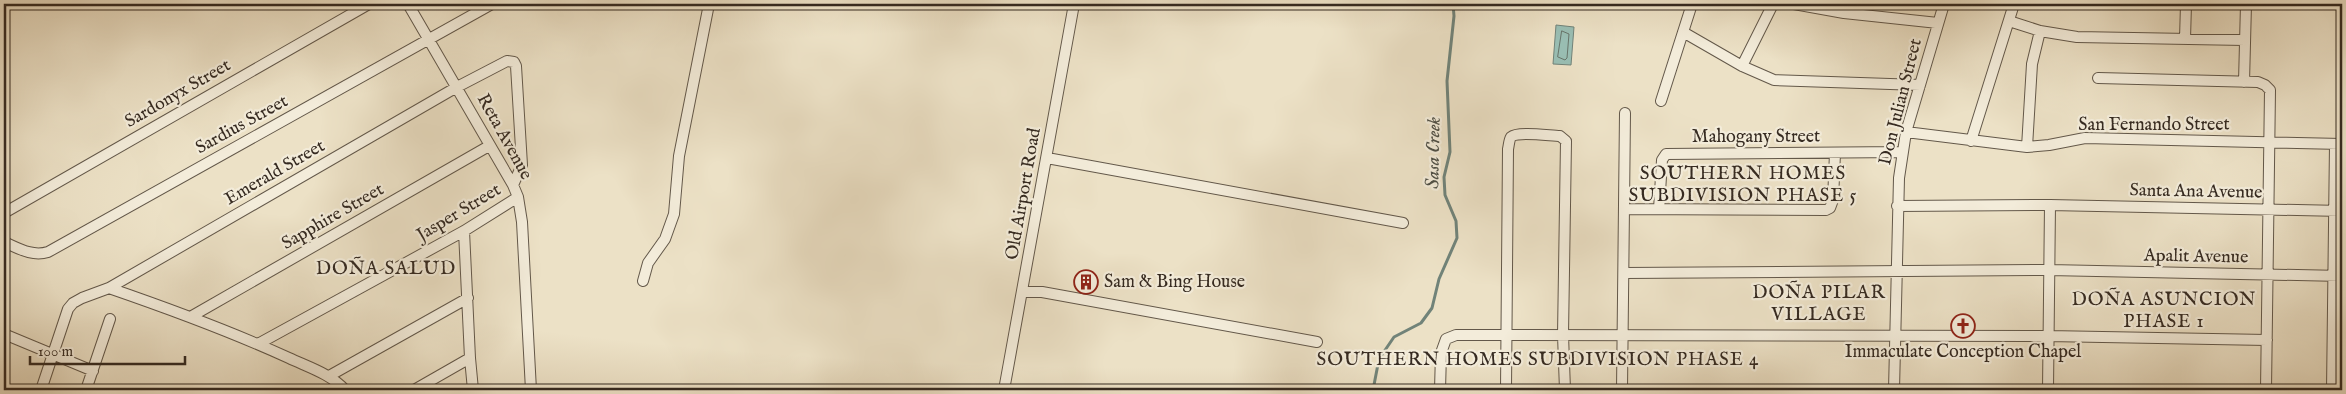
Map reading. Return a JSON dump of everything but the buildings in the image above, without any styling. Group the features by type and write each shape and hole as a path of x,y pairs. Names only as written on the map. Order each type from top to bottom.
{"street":[{"name":"Sardonyx Street","path":"4,212 369,4"},
{"name":"Reta Avenue","path":"408,4 513,185 518,197 522,222 531,390"},
{"name":"Sardius Street","path":"4,242 29,253 48,252 492,4"},
{"path":"642,281 648,263 665,239 674,214 679,156 709,4"},
{"name":"Old Airport Road","path":"1004,390 1074,4"},
{"path":"1662,101 1692,4"},
{"path":"1742,66 1773,4"},
{"path":"1794,4 1844,13 1938,23"},
{"name":"Don Julian Street","path":"1894,390 1897,206 1903,152 1906,132 1944,4"},
{"path":"1971,141 2014,4"},
{"path":"2185,39 2186,4"},
{"path":"2244,82 2246,4"},
{"path":"2009,21 2040,31 2077,37 2245,40"},
{"path":"2027,147 2032,64 2040,31"},
{"path":"1683,32 1763,76 1790,82 1920,84"},
{"name":"Emerald Street","path":"42,390 66,316 73,303 109,288 457,87 504,62 514,62 522,165 513,185"},
{"path":"2098,78 2258,82 2270,90 2266,390"},
{"path":"1622,390 1625,113"},
{"name":"San Fernando Street","path":"1906,132 2027,147 2085,138 2339,144"},
{"path":"1506,390 1508,149 1511,138 1518,135 1528,135 1560,136 1564,138 1566,146 1563,334 1565,390"},
{"path":"2332,390 2337,340 2339,144"},
{"name":"Sapphire Street","path":"192,316 490,146"},
{"name":"Mahogany Street","path":"1659,209 1662,160 1666,154 1903,152"},
{"path":"1624,209 1826,210 1830,208 1833,200 1835,153"},
{"path":"1047,158 1403,223"},
{"name":"Jasper Street","path":"258,344 464,231 518,197"},
{"path":"2048,390 2050,205"},
{"name":"Santa Ana Avenue","path":"1897,206 2050,205 2338,211"},
{"path":"464,231 473,390"},
{"name":"Apalit Avenue","path":"1624,273 2049,270 2338,276"},
{"path":"109,288 192,316 258,344 329,376 345,390"},
{"path":"1023,292 1042,292 1317,342"},
{"path":"329,376 468,298"},
{"path":"86,390 110,319"},
{"path":"4,334 92,371"},
{"path":"1440,390 1442,346 1449,336 1507,334 2048,336 2267,340"},
{"path":"414,390 470,358"}],"water":[{"path":"1556,25 1574,27 1571,65 1553,64"}],"waterway":[{"name":"Sasa Creek","path":"1373,390 1379,359 1394,337 1421,323 1432,308 1439,279 1457,238 1456,221 1445,195 1444,177 1450,152 1447,81 1454,16 1453,4"}],"place":[{"name":"Sam & Bing House","path":"1086,282"},
{"name":"Immaculate Conception Chapel","path":"1963,326"}],"district":[{"name":"SOUTHERN HOMES SUBDIVISION PHASE 5","path":"1743,185"},
{"name":"DOÑA SALUD","path":"386,269"},
{"name":"DOÑA PILAR VILLAGE","path":"1819,304"},
{"name":"DOÑA ASUNCION PHASE 1","path":"2164,311"},
{"name":"SOUTHERN HOMES SUBDIVISION PHASE 4","path":"1538,360"}]}
